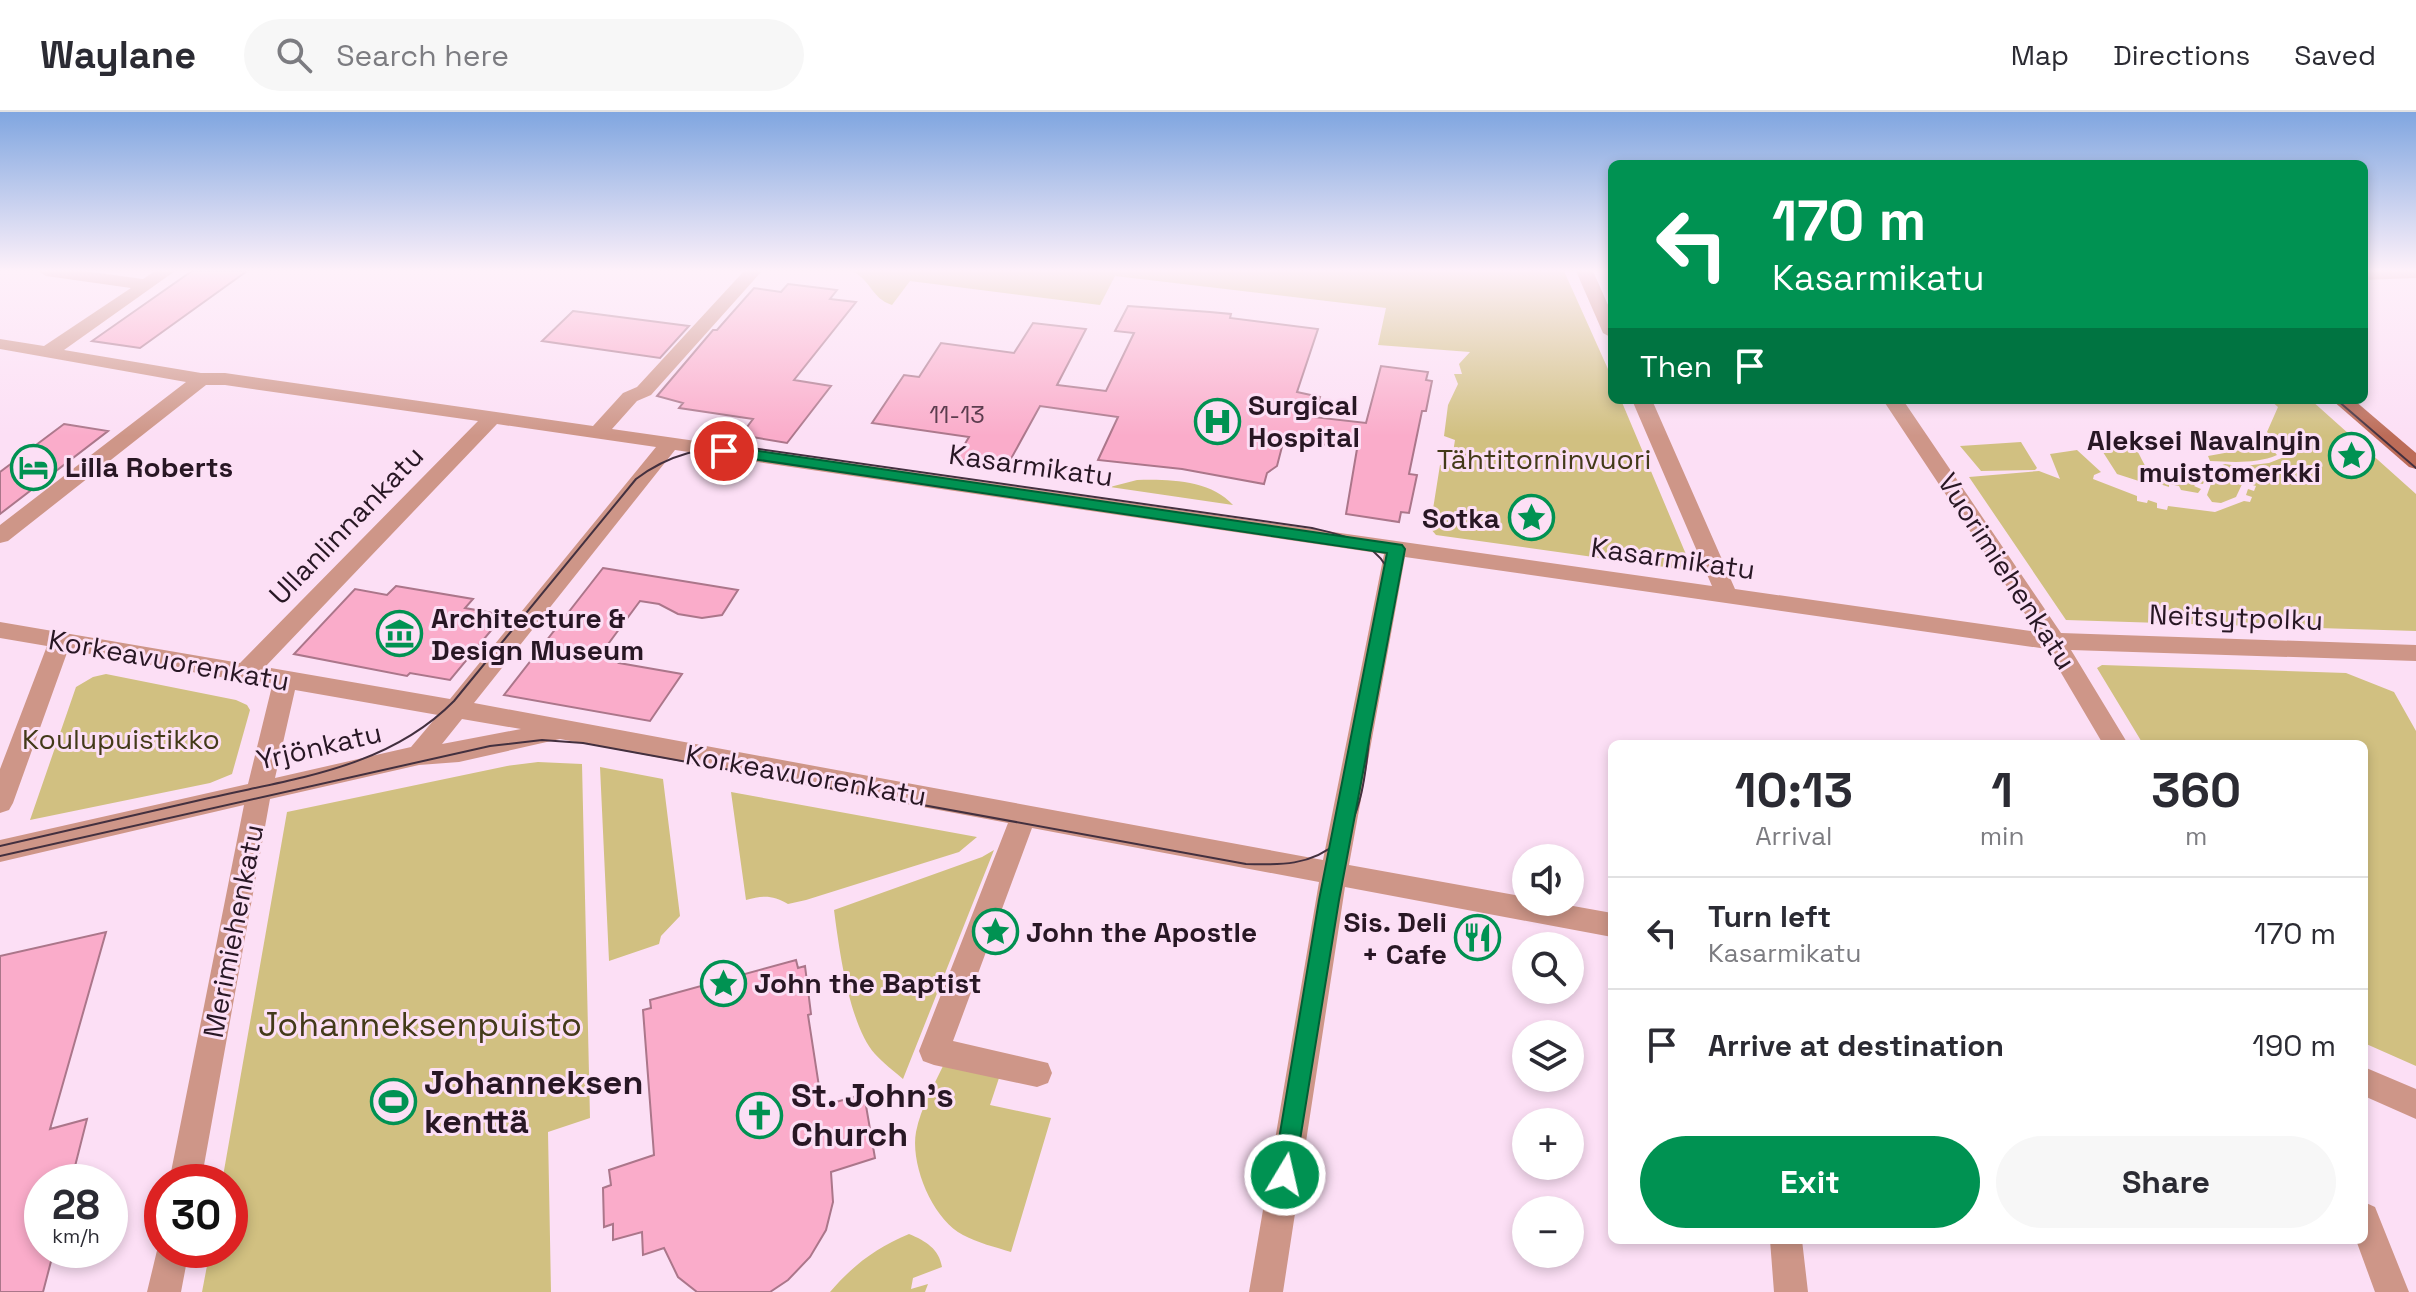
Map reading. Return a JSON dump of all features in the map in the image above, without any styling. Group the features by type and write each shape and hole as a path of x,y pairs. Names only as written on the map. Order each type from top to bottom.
{"street":[{"path":"48,352 86,326"},
{"path":"597,433 630,397 644,391 703,326"},
{"name":"Kasarmikatu","path":"0,344 201,379 225,379 2055,642"},
{"path":"0,536 201,379"},
{"path":"1644,404 1715,563 1726,596"},
{"name":"Vuorimiehenkatu","path":"1896,404 2055,642 2114,740"},
{"path":"2347,404 2416,463"},
{"name":"Ullanlinnankatu","path":"244,674 492,418"},
{"path":"419,755 670,443"},
{"path":"1266,1292 1334,872 1396,549"},
{"name":"Korkeavuorenkatu","path":"0,630 531,722 560,730 1608,924"},
{"path":"0,803 60,641"},
{"name":"Neitsytpolku","path":"2055,642 2416,653"},
{"name":"Merimiehenkatu","path":"188,1164 259,792 285,681"},
{"name":"Yrjönkatu","path":"0,851 419,755 459,752 560,730"},
{"path":"1024,815 934,1051 1037,1073"},
{"path":"2368,1083 2416,1104"},
{"path":"2368,1229 2392,1292"},
{"path":"1786,1244 1791,1292"},
{"path":"164,1292 169,1268"}],"green space":[{"name":"Tähtitorninvuori","path":"1382,326 1589,326 1608,369 1608,404 1623,404 1693,571 1436,535 1430,528 1440,465 1451,465 1455,440 1444,436 1448,405 1458,384 1454,374 1462,374 1459,364 1470,352 1378,345"},
{"path":"2275,404 2315,404 2416,494 2416,631 2066,620 1969,477 2039,471 2060,479 2050,454 2077,450 2101,472 2093,479 2137,496 2137,501 2147,503 2148,500 2157,503 2157,508 2167,510 2168,506 2215,512 2244,501 2250,502 2252,497 2246,495 2248,489 2254,491 2256,486 2249,484 2244,466 2269,463 2289,455 2267,432 2278,407"},
{"path":"2021,442 2037,468 2035,470 1981,471 1960,446"},
{"path":"2135,448 2148,469 2169,477 2205,479 2203,484 2194,486 2201,489 2198,493 2181,490 2179,486 2169,484 2169,487 2144,479 2145,483 2117,474 2101,449"},
{"path":"2271,448 2277,455 2235,462 2210,461 2208,456"},
{"path":"2225,464 2238,466 2244,480 2236,497 2221,503 2212,502 2207,495 2217,467"},
{"path":"1137,480 1175,481 1201,486 1213,490 1233,505 1110,487"},
{"path":"2102,665 2346,673 2394,692 2416,731 2416,1066 2368,1045 2368,740 2141,740 2097,668"},
{"name":"Koulupuistikko","path":"106,674 236,700 247,705 250,710 232,774 210,783 30,820 76,687 93,677"},
{"name":"Johanneksenpuisto","path":"538,762 582,764 590,1118 548,1132 551,1292 202,1292 207,1268 248,1268 248,1164 225,1164 287,812"},
{"path":"600,767 663,779 680,916 661,936 659,944 609,961"},
{"path":"731,792 977,837 959,852 806,900 788,904 768,897 746,900"},
{"path":"994,850 903,1079 875,1054 858,1025 847,985 834,910"},
{"path":"945,1062 1001,1072 990,1105 1051,1118 1011,1252 975,1240 952,1228 933,1205 920,1175 916,1132 924,1105"},
{"path":"909,1234 931,1246 942,1267 913,1278 911,1289 928,1284 925,1292 830,1292 866,1258"}],"building":[{"path":"113,326 170,326 140,348 92,341"},
{"path":"557,326 689,326 660,358 542,341"},
{"path":"720,326 837,326 794,380 831,386 787,443 741,435 753,419 679,408 683,403 657,396 713,330"},
{"name":"Surgical Hospital","path":"1031,326 1086,329 1057,385 1106,391 1134,333 1115,331 1118,326 1295,326 1318,329 1297,392 1320,397 1313,417 1366,423 1381,366 1428,372 1426,380 1432,381 1426,411 1422,411 1409,474 1417,475 1409,513 1401,512 1399,522 1346,514 1357,449 1284,439 1277,466 1267,473 1264,484 1182,469 1098,460 1118,417 1040,406 1007,466 956,459 969,437 872,423 904,375 919,377 941,343 1014,353"},
{"name":"Lilla Roberts","path":"64,424 108,431 0,514 0,472"},
{"path":"603,568 738,590 722,615 702,618 678,614 659,604 640,601 600,655 622,659 619,663 682,674 650,721 504,695"},
{"name":"Architecture & Design Museum","path":"396,586 473,599 465,608 504,615 450,680 410,673 407,676 294,654 355,589 387,595"},
{"path":"106,932 50,1129 87,1119 76,1164 24,1164 24,1268 49,1268 43,1292 0,1292 0,956"},
{"name":"St. John's Church","path":"796,960 798,968 805,966 811,1014 808,1015 822,1106 864,1094 875,1158 831,1172 833,1202 826,1230 810,1257 788,1280 770,1292 697,1292 678,1277 664,1248 643,1255 642,1232 613,1240 613,1224 604,1227 603,1188 611,1185 609,1170 654,1155 643,1010 651,1008 650,1000"}],"tram line":[{"path":"2342,404 2416,468"},
{"path":"0,846 307,776 370,756 400,742 428,724 454,701 636,479 661,463 701,450 745,447 1312,528 1353,540 1372,550 1386,566 1392,583 1390,624 1375,691 1366,771 1356,812 1338,842 1306,860 1246,864 583,743 542,740 490,746 0,856"}],"place":[{"name":"Surgical Hospital","path":"1217,421"},
{"name":"Aleksei Navalnyin muistomerkki","path":"2352,456"},
{"name":"Lilla Roberts","path":"34,467"},
{"name":"Sotka","path":"1531,518"},
{"name":"Architecture & Design Museum","path":"400,634"},
{"name":"John the Apostle","path":"995,932"},
{"name":"Sis. Deli + Cafe","path":"1478,938"},
{"name":"John the Baptist","path":"723,983"},
{"name":"Johanneksen kenttä","path":"393,1102"},
{"name":"St. John's Church","path":"760,1115"}],"route":[{"path":"724,451 1396,549 1329,900 1285,1175"}]}
